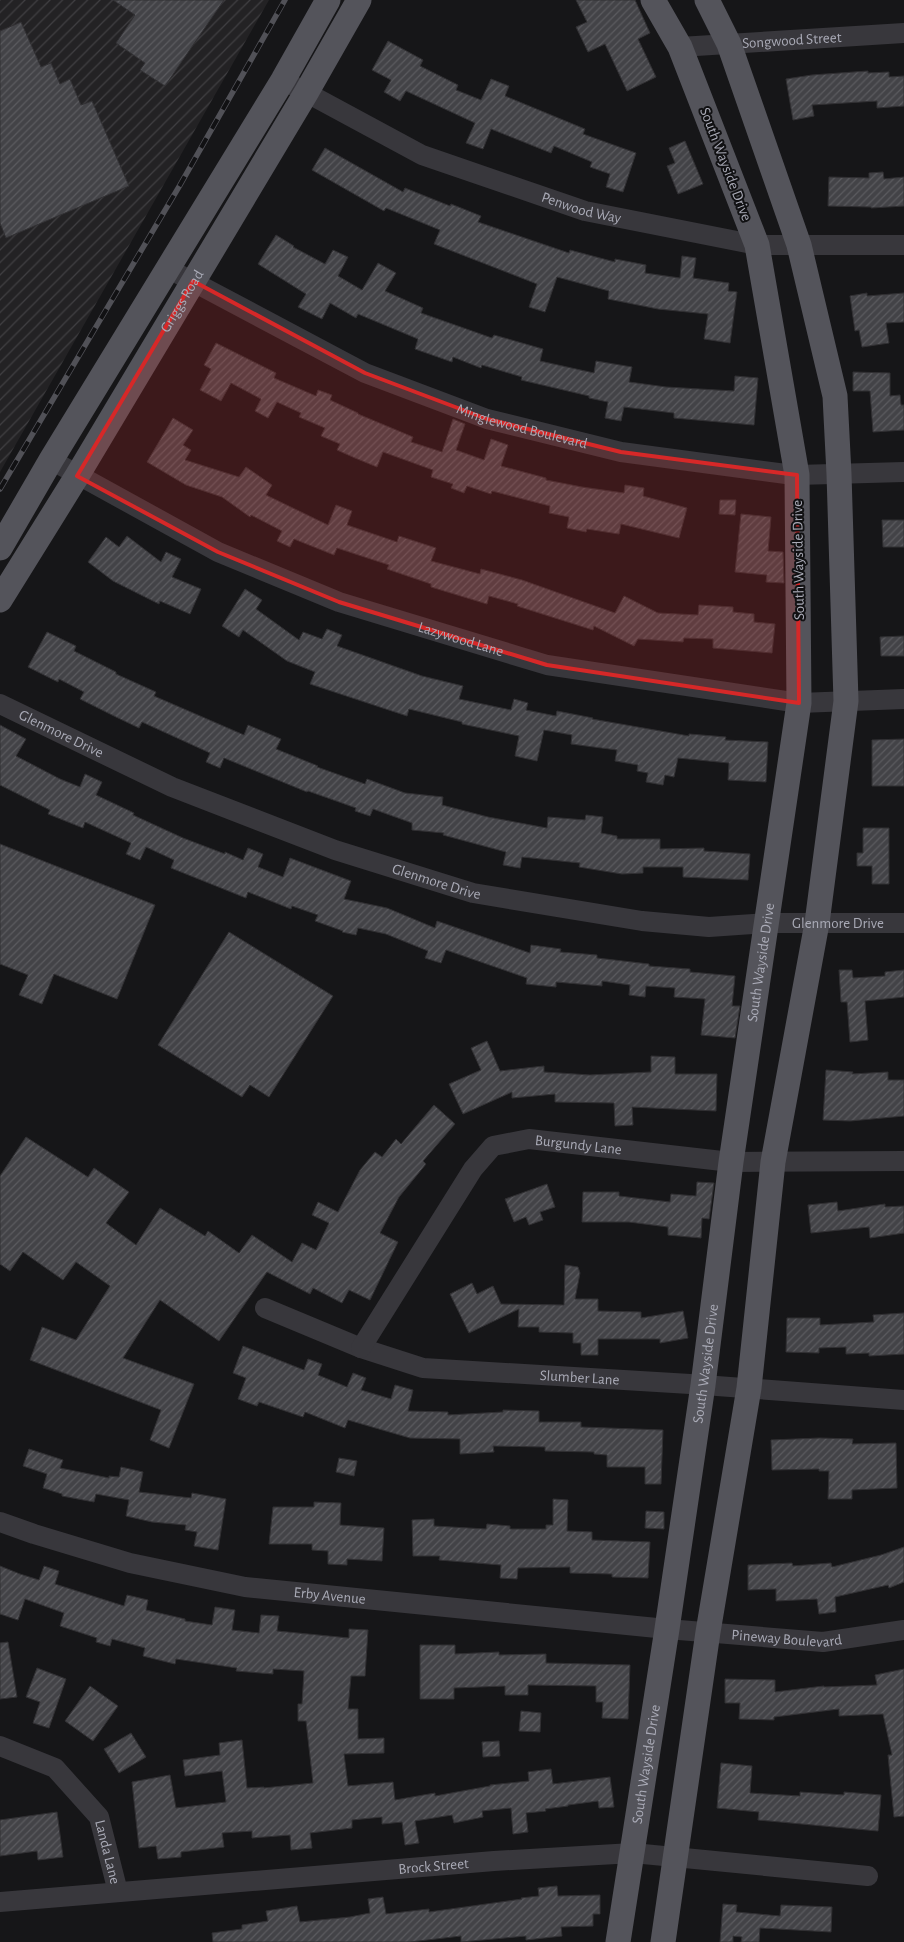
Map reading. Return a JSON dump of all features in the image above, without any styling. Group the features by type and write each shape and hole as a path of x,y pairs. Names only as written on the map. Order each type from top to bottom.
{"main road":[{"name":"Griggs Road","path":"0,548 51,460 283,80 328,0"},
{"name":"Griggs Road","path":"0,600 77,476 306,93 359,0"},
{"name":"South Wayside Drive","path":"618,1942 703,1385 731,1162 800,704 797,476 757,245 680,47 652,0"},
{"path":"663,1942 708,1632 749,1388 773,1162 817,923 846,701 839,474 834,396 799,245 729,44 707,0"}],"street":[{"name":"Songwood Street","path":"680,47 904,33"},
{"name":"Penwood Way","path":"283,80 422,155 584,211 757,245 904,245"},
{"name":"Minglewood Boulevard","path":"169,269 364,373 487,419 621,452 797,476 904,472"},
{"name":"Lazywood Lane","path":"51,460 218,552 339,602 547,665 800,704 904,699"},
{"name":"Glenmore Drive","path":"0,704 172,787 335,850 473,893 642,921 709,927 768,923 904,923"},
{"name":"Burgundy Lane","path":"361,1348 473,1168 493,1146 529,1139 731,1162 904,1160"},
{"name":"Slumber Lane","path":"265,1308 361,1348 423,1368 749,1388 904,1400"},
{"name":"Erby Avenue","path":"0,1522 130,1563 245,1587 635,1624 667,1629"},
{"name":"Pineway Boulevard","path":"667,1629 823,1642 904,1630"},
{"name":"Landa Lane","path":"0,1746 55,1768 99,1817 118,1892"},
{"name":"Brock Street","path":"0,1902 494,1861 633,1853 868,1876"}],"highlighted area":[{"path":"193,281 365,373 487,419 621,452 797,475 799,703 547,665 339,602 218,552 77,476"}],"shaded area":[{"path":"0,0 269,0 0,472"}],"building":[{"path":"113,0 224,0 165,86 140,70 145,63 116,43 135,15"},
{"path":"576,0 635,0 650,33 638,39 656,77 627,91 605,44 588,52 576,27 587,22"},
{"path":"21,22 41,67 51,63 60,84 70,79 81,105 92,101 129,186 6,238 0,223 0,31"},
{"path":"388,41 423,60 420,66 458,85 456,90 481,100 491,79 509,86 505,96 585,129 583,134 636,153 623,192 606,187 610,174 590,167 592,162 554,146 551,153 491,129 483,149 466,143 475,123 406,91 400,101 384,92 391,80 372,70"},
{"path":"868,71 868,73 889,72 889,77 904,76 904,106 877,108 877,101 812,105 814,116 793,120 786,79"},
{"path":"685,141 703,184 678,194 667,166 675,163 669,148"},
{"path":"325,148 403,192 405,188 450,206 451,204 481,216 478,222 569,253 570,250 615,262 615,259 646,265 645,273 680,278 682,256 696,258 693,278 729,283 728,291 737,292 730,343 704,339 708,314 658,309 608,299 609,291 557,277 545,312 529,307 537,284 434,244 440,230 386,208 384,211 312,170"},
{"path":"883,172 884,179 904,177 904,206 871,208 828,206 829,177 869,178 869,173"},
{"path":"276,235 293,247 325,264 333,250 348,257 338,276 362,290 378,263 396,273 385,291 423,308 421,313 492,338 494,335 543,349 540,361 594,373 596,361 632,367 629,382 666,387 734,391 735,376 758,378 754,425 674,418 674,413 624,407 621,421 605,418 608,402 521,380 522,377 482,365 481,368 453,357 452,362 415,349 418,339 358,314 356,318 330,303 322,319 298,307 306,294 258,264"},
{"path":"867,293 867,296 904,293 904,322 886,323 889,343 862,347 859,330 855,331 850,296"},
{"path":"216,343 276,373 274,378 316,396 318,390 332,395 330,400 413,437 411,442 442,452 453,419 465,424 456,450 484,460 491,439 508,445 501,466 546,478 546,480 582,487 624,493 625,485 644,488 643,496 687,508 679,538 621,524 619,534 587,529 586,532 567,528 569,517 549,513 550,506 492,491 491,494 467,486 464,493 451,488 453,484 431,477 433,470 383,452 377,467 355,458 337,450 340,444 321,436 325,428 299,417 301,413 277,402 268,418 255,411 261,399 231,383 221,401 200,390 211,369 204,365"},
{"path":"853,372 890,373 890,396 900,395 901,405 904,405 904,430 873,432 870,391 853,391"},
{"path":"173,418 193,430 183,445 191,450 185,460 239,477 246,467 272,485 266,495 328,525 336,505 352,511 347,525 397,542 399,536 436,548 431,561 480,574 481,569 522,580 615,613 624,596 658,613 698,615 699,605 733,607 733,612 754,614 754,622 775,624 772,653 713,648 713,639 684,638 683,642 638,639 634,646 594,626 593,630 489,596 487,604 431,587 431,584 387,569 389,565 337,548 334,555 294,539 290,547 277,541 282,531 251,515 250,517 222,497 186,485 147,462"},
{"path":"720,500 736,500 735,515 719,514"},
{"path":"741,514 771,517 768,551 783,552 784,583 766,582 767,575 735,572"},
{"path":"882,520 904,520 904,547 883,547"},
{"path":"127,536 161,562 166,552 181,559 172,577 201,589 190,614 160,601 159,604 113,581 88,562 106,537 119,547"},
{"path":"245,589 262,600 256,609 299,640 303,632 322,639 327,629 342,635 337,646 422,676 463,686 459,699 511,710 514,699 528,703 526,710 556,716 557,711 689,736 689,734 726,737 725,740 768,742 766,782 728,780 729,763 678,758 674,777 665,775 663,785 646,782 648,773 637,771 638,765 615,761 617,750 571,744 572,735 544,730 537,761 515,756 519,736 462,724 462,722 409,709 407,716 310,684 315,672 287,661 243,630 239,637 222,626"},
{"path":"47,632 76,646 74,651 116,672 116,674 156,692 154,696 244,735 248,725 281,739 276,749 317,767 365,784 367,779 405,793 443,797 442,805 488,817 547,828 548,817 585,820 586,815 603,817 601,833 617,836 617,839 660,839 660,849 704,848 704,851 750,854 748,880 683,877 683,867 643,867 643,873 622,874 579,867 580,863 522,857 520,868 503,865 506,852 443,835 444,833 412,830 412,823 373,809 370,816 355,811 356,808 307,792 224,758 220,768 206,762 210,753 142,722 139,728 80,699 84,692 59,679 58,682 28,667"},
{"path":"904,636 904,656 881,656 880,637"},
{"path":"0,725 26,739 16,756 60,779 80,787 85,774 102,782 96,795 134,813 133,815 183,838 243,860 248,848 263,854 258,867 283,877 290,858 351,881 344,899 387,908 435,928 437,921 530,953 531,945 561,949 560,952 597,955 597,958 649,964 649,966 690,969 690,972 735,976 732,1006 740,1006 735,1038 701,1035 705,999 674,997 675,988 646,986 645,997 629,995 630,985 602,981 602,986 556,982 556,987 526,984 527,978 446,950 441,963 425,958 428,951 386,934 358,928 356,935 342,932 315,921 318,915 292,906 291,909 248,892 246,898 171,868 174,860 146,847 140,860 126,854 131,843 85,822 83,828 48,814 50,810 0,785"},
{"path":"904,739 904,786 872,786 872,740"},
{"path":"863,828 889,828 889,884 872,884 872,866 857,866 857,853 863,853"},
{"path":"0,844 155,905 117,999 54,974 42,1004 19,995 28,975 0,964"},
{"path":"229,932 333,996 269,1097 250,1085 242,1097 158,1045"},
{"path":"839,970 852,970 853,978 885,976 885,972 904,970 904,997 865,1001 868,1040 850,1042 847,1002 841,1002"},
{"path":"487,1041 500,1071 544,1066 544,1072 590,1075 651,1072 651,1056 675,1057 675,1074 717,1074 716,1111 632,1107 633,1125 615,1126 614,1103 555,1102 555,1094 512,1098 512,1092 463,1114 449,1084 481,1070 471,1048"},
{"path":"826,1070 853,1072 852,1074 888,1072 888,1080 904,1080 904,1116 850,1121 823,1120"},
{"path":"434,1105 455,1124 423,1161 426,1164 399,1197 380,1233 398,1242 370,1300 349,1290 342,1303 313,1288 310,1294 267,1272 219,1341 160,1300 123,1358 194,1384 169,1448 150,1440 161,1410 30,1360 42,1327 76,1340 110,1286 76,1262 63,1280 23,1252 10,1271 0,1264 0,1176 26,1137 88,1177 94,1168 129,1192 106,1223 136,1245 160,1208 205,1236 208,1231 239,1253 252,1235 292,1262 302,1243 316,1250 329,1223 312,1215 318,1202 338,1212 360,1170 375,1152 382,1157 396,1139 401,1144"},
{"path":"697,1182 714,1183 709,1219 702,1218 701,1238 668,1235 668,1227 629,1222 582,1222 583,1192 619,1192 619,1196 670,1202 671,1194 696,1196"},
{"path":"547,1184 555,1207 540,1212 543,1220 529,1225 526,1217 514,1222 505,1199"},
{"path":"837,1202 838,1211 885,1204 885,1207 904,1206 904,1233 870,1238 869,1227 811,1233 808,1205"},
{"path":"565,1265 578,1267 580,1273 575,1299 598,1299 598,1311 641,1312 641,1318 683,1311 688,1338 660,1343 660,1339 598,1339 598,1355 581,1355 581,1343 573,1343 573,1333 539,1332 539,1327 518,1327 519,1309 469,1333 450,1294 472,1283 477,1294 493,1286 501,1304 564,1305"},
{"path":"904,1313 904,1354 869,1356 869,1353 846,1354 846,1347 819,1348 819,1353 786,1352 787,1318 820,1318 820,1325 874,1322 873,1315"},
{"path":"243,1346 304,1370 308,1359 322,1364 318,1375 347,1387 353,1373 366,1378 361,1390 391,1399 395,1385 413,1390 408,1411 448,1412 448,1415 503,1412 503,1410 539,1411 539,1422 581,1422 581,1427 663,1430 661,1484 645,1484 645,1467 607,1467 607,1455 594,1454 594,1452 545,1451 545,1447 493,1446 494,1452 460,1454 460,1439 410,1438 348,1420 345,1428 305,1412 303,1417 259,1402 257,1406 238,1399 246,1378 233,1373"},
{"path":"853,1439 852,1444 896,1443 897,1488 852,1490 852,1499 828,1499 829,1471 819,1471 819,1469 772,1470 771,1440"},
{"path":"29,1449 63,1460 60,1468 109,1478 109,1476 119,1477 121,1467 143,1472 139,1492 191,1498 192,1493 226,1499 218,1550 194,1546 197,1532 185,1530 186,1525 152,1522 126,1516 129,1500 96,1494 94,1502 62,1496 62,1494 43,1488 47,1474 23,1466"},
{"path":"339,1458 357,1461 354,1476 336,1472"},
{"path":"553,1499 568,1500 567,1531 592,1532 592,1540 650,1542 648,1578 612,1577 612,1574 570,1573 570,1567 518,1568 517,1579 500,1578 501,1565 439,1560 440,1556 413,1556 412,1520 434,1519 434,1526 486,1529 487,1524 510,1526 510,1529 546,1529 546,1525 553,1525"},
{"path":"314,1502 341,1503 340,1525 384,1528 382,1561 347,1559 347,1565 328,1564 328,1551 312,1550 312,1544 269,1544 273,1507 314,1507"},
{"path":"646,1511 664,1512 664,1529 645,1528"},
{"path":"904,1547 904,1582 889,1588 888,1585 835,1597 836,1612 819,1614 817,1599 776,1601 776,1589 748,1590 748,1565 792,1563 793,1566 831,1563 832,1567 881,1555"},
{"path":"0,1566 39,1580 44,1566 59,1571 55,1584 124,1606 127,1595 148,1600 146,1610 185,1619 185,1621 212,1625 215,1607 235,1610 232,1630 259,1633 261,1615 279,1616 277,1631 349,1638 349,1629 368,1630 365,1676 351,1676 348,1709 358,1709 358,1739 384,1738 384,1753 344,1754 348,1786 393,1782 395,1800 435,1793 435,1796 490,1785 529,1781 528,1772 551,1769 553,1784 610,1777 614,1807 599,1808 598,1801 526,1813 528,1832 513,1834 511,1808 482,1811 483,1817 454,1823 452,1815 415,1821 419,1843 405,1845 402,1822 382,1824 382,1817 352,1820 352,1828 310,1833 312,1848 291,1850 290,1835 252,1838 252,1831 222,1833 224,1847 181,1852 181,1857 158,1859 156,1846 139,1848 132,1782 170,1775 176,1808 226,1802 222,1771 185,1776 183,1760 220,1755 219,1743 242,1740 247,1788 313,1783 306,1721 298,1721 298,1704 302,1704 304,1671 273,1669 273,1674 236,1671 237,1668 176,1659 175,1664 143,1656 145,1648 112,1639 110,1646 96,1642 97,1638 60,1626 64,1613 25,1599 18,1620 0,1614"},
{"path":"8,1642 17,1697 0,1699 0,1643"},
{"path":"420,1645 455,1645 455,1654 499,1652 499,1655 546,1654 546,1663 630,1665 628,1719 602,1718 603,1702 596,1702 596,1686 528,1685 528,1695 505,1695 505,1686 454,1688 454,1699 420,1699"},
{"path":"37,1668 66,1679 49,1728 33,1723 40,1702 26,1697"},
{"path":"904,1669 904,1816 894,1817 888,1755 892,1755 883,1714 839,1716 839,1709 774,1717 774,1720 739,1719 740,1703 725,1703 725,1679 775,1680 775,1692 824,1686 877,1685 875,1675"},
{"path":"90,1686 118,1706 93,1741 65,1721"},
{"path":"521,1711 541,1713 540,1732 519,1731"},
{"path":"131,1733 146,1757 119,1773 104,1749"},
{"path":"499,1741 500,1756 483,1757 482,1742"},
{"path":"721,1763 752,1766 750,1793 800,1796 800,1792 844,1795 844,1792 881,1795 878,1831 758,1820 759,1812 717,1808"},
{"path":"57,1812 63,1857 38,1860 37,1851 0,1856 0,1820"},
{"path":"557,1886 558,1896 600,1895 600,1914 593,1914 593,1926 561,1927 562,1936 526,1940 526,1936 461,1942 461,1936 410,1942 213,1942 212,1933 242,1929 242,1925 268,1921 266,1911 297,1906 300,1922 350,1917 370,1913 368,1899 383,1897 386,1914 429,1909 429,1912 539,1896 538,1888"},
{"path":"723,1904 737,1905 736,1912 780,1916 781,1905 832,1907 831,1932 760,1928 759,1942 741,1942 742,1937 733,1936 733,1942 720,1942"}],"railway":[{"path":"0,489 180,185 285,0"}]}
